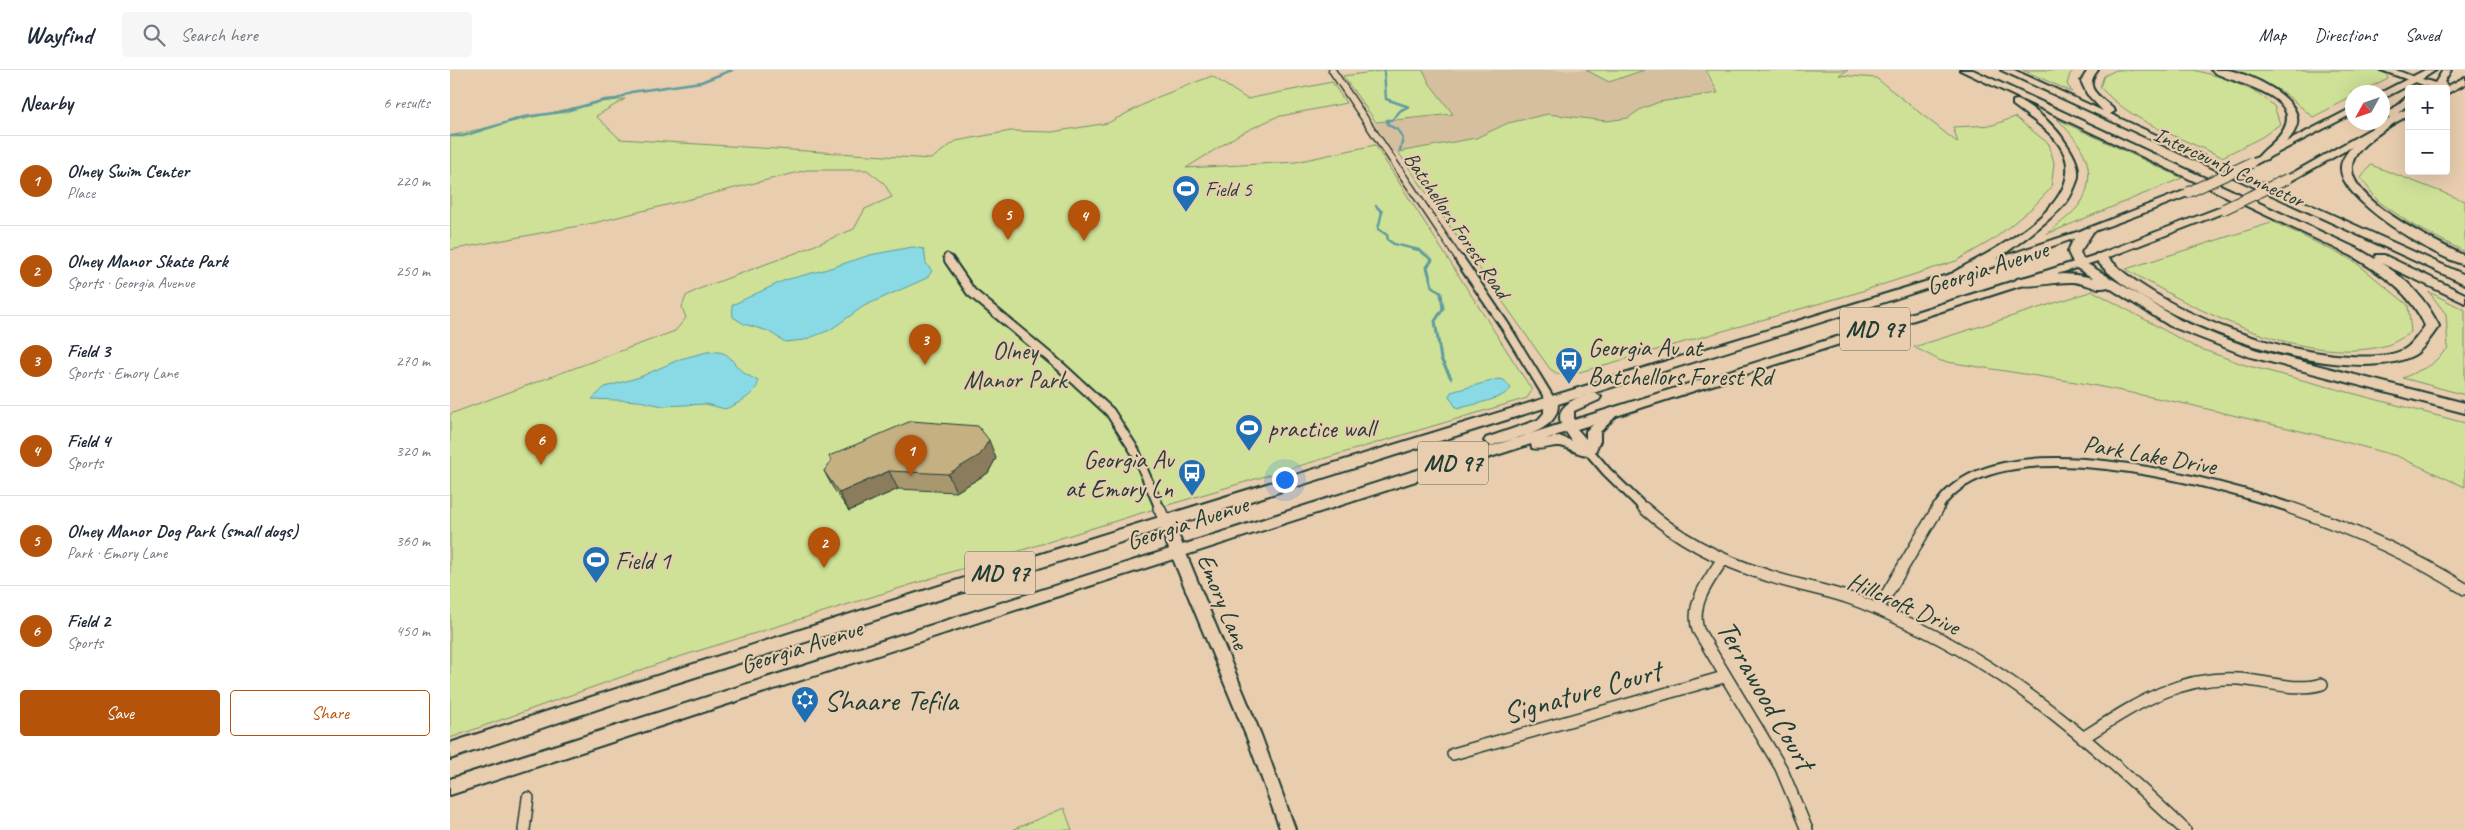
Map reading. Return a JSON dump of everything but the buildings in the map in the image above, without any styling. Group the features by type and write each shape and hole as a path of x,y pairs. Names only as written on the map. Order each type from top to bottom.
{"highway":[{"path":"1957,70 2035,115 2066,146 2073,161 2074,176 2068,195 2027,234 1958,275"},
{"path":"1965,70 2356,253 2394,276 2416,297 2432,326 2428,339 2413,350 2391,358 2363,361 2296,354 2250,341 2164,304 2123,280 2100,257"},
{"name":"Intercounty Connector","path":"1978,70 2465,299"},
{"name":"Intercounty Connector","path":"2006,70 2465,280"},
{"path":"2093,70 2090,72 2086,84 2089,92 2108,110 2134,124 2465,275"},
{"path":"2216,70 2267,90 2289,109 2292,121 2289,129 2263,157"},
{"path":"2386,70 2416,84"},
{"path":"2376,130 2356,148 2348,161 2346,170 2350,183 2368,204 2395,223 2465,261"},
{"path":"2088,232 2077,244 2074,252 2079,264 2175,323 2252,353 2465,408"},
{"path":"2021,282 2062,277 2094,281 2141,303"}],"main road":[{"path":"2390,93 2416,84 2432,70"},
{"path":"2441,85 2439,83 2447,70"},
{"path":"2450,88 2465,80"},
{"path":"2390,117 2405,102"},
{"name":"Georgia Avenue","path":"2390,120 2405,113"},
{"name":"Georgia Avenue","path":"450,751 648,685 1165,521 1958,275 2088,232 2189,192 2251,163 2345,115"},
{"name":"Georgia Avenue","path":"450,787 1414,475 2100,257 2224,209 2287,179 2374,130"},
{"path":"1589,451 1565,420 1566,412 1573,405 1656,375 1711,352"},
{"path":"1414,475 1425,464 1543,423 1551,414 1551,401"},
{"path":"1589,451 1593,441 1593,431 1617,410"},
{"path":"1472,457 1522,449 1552,440 1566,442 1589,451"}],"street":[{"name":"Batchellors Forest Road","path":"1332,70 1392,162 1505,326 1551,401"},
{"name":"Emory Lane","path":"947,257 962,283 970,292 1061,367 1110,412 1135,451 1255,739 1288,830"},
{"name":"Hillcroft Drive","path":"1589,451 1609,476 1645,511 1676,532 1723,559 1768,576 1849,598 1878,609 1950,645 2032,698 2084,737 2185,830"},
{"name":"Park Lake Drive","path":"1878,609 1939,506 1951,493 1966,482 1984,473 2027,462 2049,461 2122,467 2182,478 2249,496 2312,516 2379,543 2412,558 2465,589"},
{"name":"Terrawood Court","path":"1723,559 1702,592 1696,607 1696,621 1699,633 1724,677 1777,761 1798,803 1807,830"},
{"name":"Signature Court","path":"1453,754 1724,677"},
{"path":"2084,737 2157,694 2193,681 2222,679 2309,688 2322,684"},
{"path":"524,830 528,798"}],"shaded area":[{"path":"1423,70 1706,70 1708,79 1718,92 1641,109 1628,118 1607,122 1548,114 1508,123 1476,138 1394,153 1374,123 1453,114 1430,84"}],"green space":[{"path":"1388,70 1423,70 1430,84 1453,114 1376,122 1343,76"},
{"path":"1586,70 1644,70 1609,82"},
{"path":"1706,70 1848,70 1839,75 1876,78 1958,143 1953,127 1993,125 2015,117 2049,144 2054,163 2051,188 2033,207 1994,239 1956,261 1856,293 1576,373 1558,374 1550,369 1398,152 1476,138 1508,123 1548,114 1607,121 1628,118 1641,109 1659,102 1718,93"},
{"path":"2023,70 2074,70 2070,74 2067,84 2072,92"},
{"path":"2116,70 2194,70 2224,78 2258,93 2274,106 2280,124 2262,137 2222,157 2157,128 2113,100 2100,87 2104,76"},
{"path":"2230,70 2374,70 2385,73 2388,78 2374,85 2345,85 2345,101 2313,117 2283,92"},
{"name":"Olney Manor Park","path":"1212,76 1247,99 1332,82 1346,103 1276,117 1238,135 1186,168 1296,162 1375,145 1532,390 1527,398 1138,514 669,660 450,738 450,414 675,331 686,318 682,307 686,296 699,289 854,229 865,209 892,197 884,183 867,170 807,170 594,223 450,250 450,136 594,103 625,99 596,116 620,139 931,159 956,141 1011,131 1052,132 1108,123 1158,97"},
{"path":"2057,119 2182,178 2047,234 2082,201 2089,173 2087,162 2078,144"},
{"path":"2371,165 2465,201 2465,252 2411,224 2378,201 2361,178"},
{"path":"2274,222 2354,261 2408,305 2411,332 2384,346 2352,350 2318,348 2284,341 2216,317 2126,269"},
{"path":"2093,291 2193,346 2245,365 2465,423 2465,487 2397,456 2334,439 2186,404 2082,383 1941,361 1914,347"},
{"path":"2429,292 2465,310 2465,395 2403,378 2431,365 2448,348 2446,314"},
{"path":"1064,808 1072,830 1012,830"}],"water":[{"path":"912,247 924,249 926,263 932,271 927,278 864,306 830,330 804,340 785,342 768,331 744,324 733,317 732,305 785,280 870,255"},
{"path":"707,352 722,353 730,357 739,369 758,381 755,390 741,402 725,409 706,404 663,406 639,401 592,399 605,387 640,377 680,359"},
{"path":"1498,379 1504,380 1511,388 1495,398 1457,409 1449,396 1451,392"}],"waterway":[{"path":"450,136 463,136 524,117 562,112 605,100 617,99 631,92 701,82 732,70"},
{"path":"1384,70 1386,99 1409,107 1401,110 1392,120 1387,120 1388,125 1398,130 1403,139 1400,150"},
{"path":"1376,206 1382,212 1378,229 1387,235 1388,240 1394,244 1419,250 1432,260"},
{"path":"1432,260 1427,267 1432,286 1441,293 1443,309 1435,321 1441,359 1451,378"}],"place":[{"name":"Field 5","path":"1186,213"},
{"name":"Olney Manor Dog Park (small dogs)","path":"1008,240"},
{"name":"Field 4","path":"1084,241"},
{"name":"Field 3","path":"925,365"},
{"name":"Georgia Av at Batchellors Forest Rd","path":"1569,385"},
{"name":"practice wall","path":"1249,452"},
{"name":"Field 2","path":"541,465"},
{"name":"Olney Swim Center","path":"911,476"},
{"name":"Georgia Av at Emory Ln","path":"1192,497"},
{"name":"Olney Manor Skate Park","path":"824,568"},
{"name":"Field 1","path":"596,584"},
{"name":"Shaare Tefila","path":"805,724"}]}
